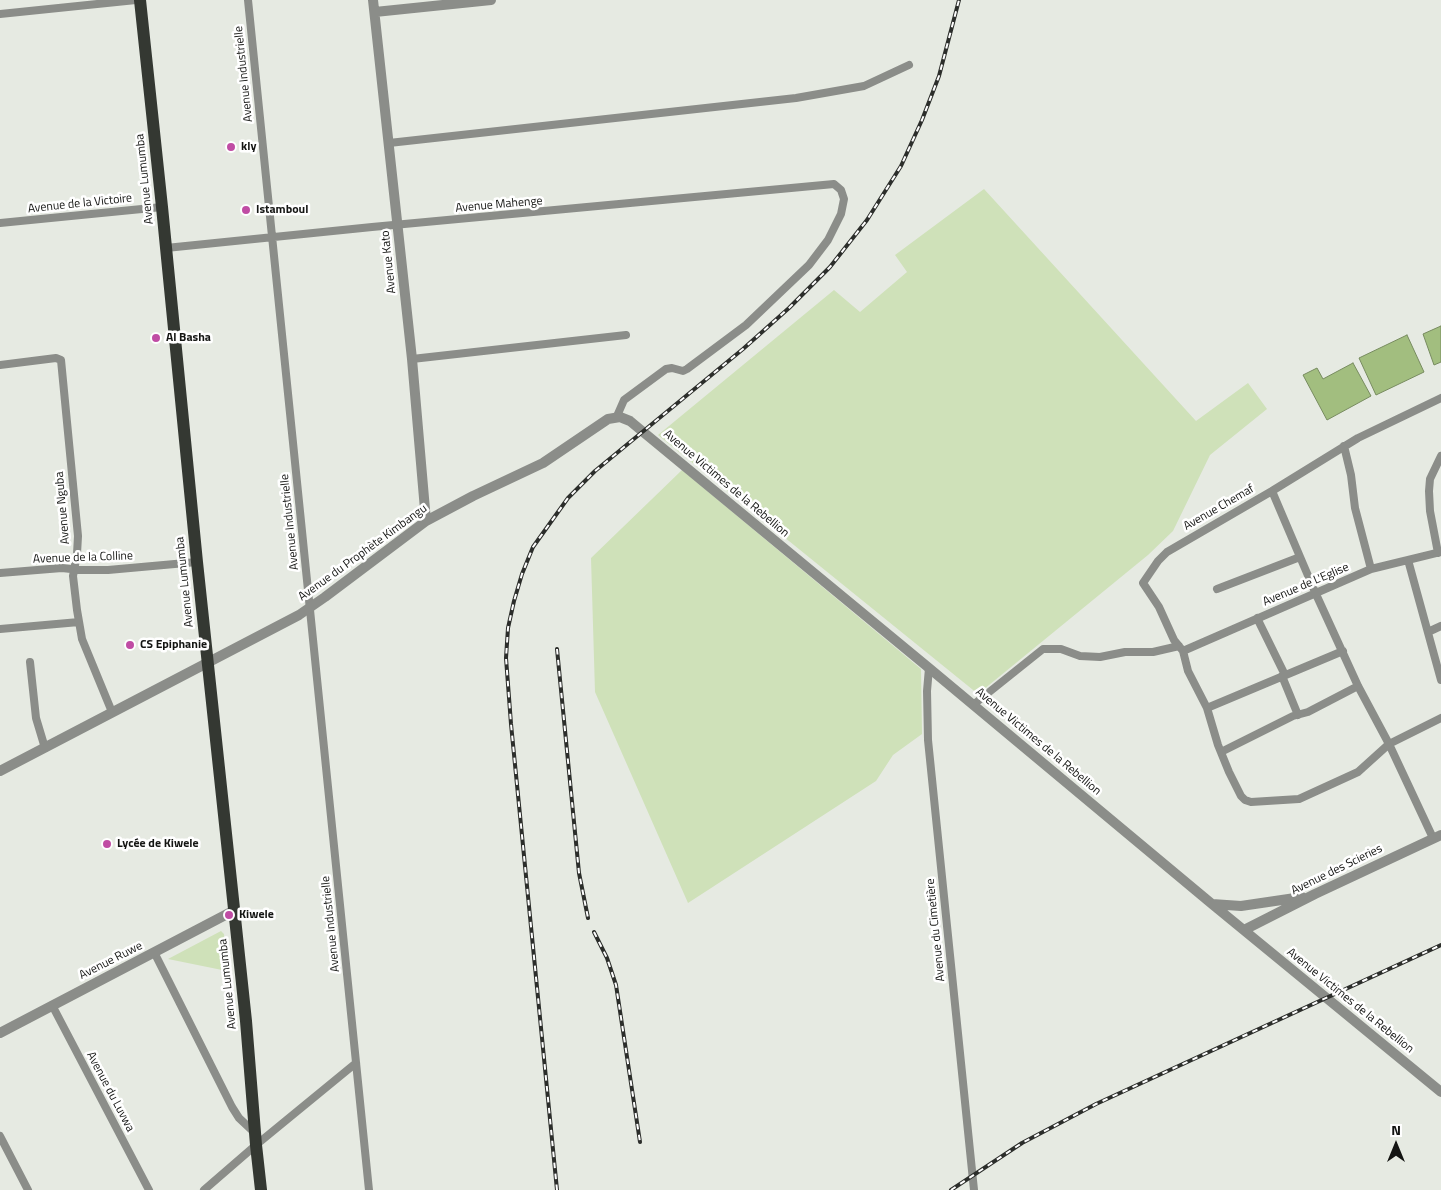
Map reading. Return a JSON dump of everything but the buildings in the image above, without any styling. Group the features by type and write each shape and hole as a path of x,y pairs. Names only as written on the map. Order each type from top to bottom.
{"highway":[{"name":"Avenue Lumumba","path":"138,0 162,207 207,662 246,1021 261,1190"}],"street":[{"path":"0,14 138,0"},
{"name":"Avenue Industrielle","path":"248,0 369,1190"},
{"name":"Avenue Kato","path":"373,0 412,359 426,521"},
{"path":"374,12 491,0"},
{"path":"389,143 796,98 864,86 909,65"},
{"name":"Avenue Mahenge","path":"166,248 834,184 841,190 844,205 834,230 821,251 809,264 746,325 687,369 683,371 672,368 666,369 624,400 617,416"},
{"name":"Avenue de la Victoire","path":"0,223 162,207"},
{"path":"412,359 626,335"},
{"name":"Avenue Nguba","path":"0,365 56,358 61,360 78,536 78,554 73,576 79,622 84,647 112,712"},
{"name":"Avenue Chemaf","path":"1388,744 1358,772 1299,799 1251,802 1245,800 1229,772 1207,708 1188,671 1181,648 1159,607 1143,584 1158,561 1167,552 1272,491 1344,446 1441,398"},
{"name":"Avenue du Prophète Kimbangu","path":"0,772 310,608 426,521 473,496 543,463 603,421 617,416"},
{"name":"Avenue Victimes de la Rebellion","path":"617,416 626,419 642,431 1441,1092"},
{"path":"1344,446 1351,475 1355,508 1371,569"},
{"path":"1440,552 1430,511 1429,491 1430,479 1441,456"},
{"path":"1272,491 1358,686 1437,836"},
{"name":"Avenue de L'Eglise","path":"973,704 1037,653 1048,648 1061,649 1080,656 1100,656 1181,648 1371,569 1440,552"},
{"path":"1217,589 1300,557"},
{"path":"1408,560 1441,680"},
{"name":"Avenue de la Colline","path":"0,573 62,568 108,570 197,562"},
{"path":"1257,618 1284,675 1298,715"},
{"path":"0,629 79,622"},
{"path":"1428,632 1441,626"},
{"path":"1207,708 1343,651"},
{"path":"30,662 36,718 45,748"},
{"name":"Avenue du Cimetière","path":"930,668 927,690 928,740 974,1190"},
{"path":"1221,752 1308,712 1358,686"},
{"path":"1388,744 1441,718"},
{"name":"Avenue des Scieries","path":"1244,930 1437,836"},
{"path":"1212,904 1241,906 1315,894"},
{"name":"Avenue Ruwe","path":"0,1033 233,911"},
{"path":"154,952 232,1107 255,1139"},
{"name":"Avenue du Luvwa","path":"52,1005 149,1190"},
{"path":"204,1190 255,1139 356,1063"},
{"path":"0,1136 28,1190"}],"shaded area":[{"path":"984,189 1196,421 1248,383 1267,409 1210,455 1173,531 1148,555 978,694 658,435 834,290 860,312 907,272 895,255"},
{"path":"1441,326 1441,362 1434,365 1423,334"},
{"path":"1407,335 1424,372 1376,395 1359,358"},
{"path":"1353,363 1371,396 1327,420 1303,375 1317,368 1323,379"},
{"path":"682,470 921,669 922,734 893,755 876,781 688,903 595,692 591,558"},
{"path":"221,931 224,934 227,971 168,959"}],"railway":[{"path":"557,1190 506,658 508,628 522,574 533,547 568,498 595,471 743,349 789,308 830,267 867,220 901,166 922,120 939,76 959,0"},
{"path":"557,649 579,873 588,918"},
{"path":"594,932 607,958 616,985 640,1142"},
{"path":"951,1190 1022,1143 1096,1104 1441,945"}],"place":[{"name":"kly","path":"231,147"},
{"name":"Istamboul","path":"246,210"},
{"name":"Al Basha","path":"156,338"},
{"name":"CS Epiphanie","path":"130,645"},
{"name":"Lycée de Kiwele","path":"107,844"},
{"name":"Kiwele","path":"229,915"}]}
